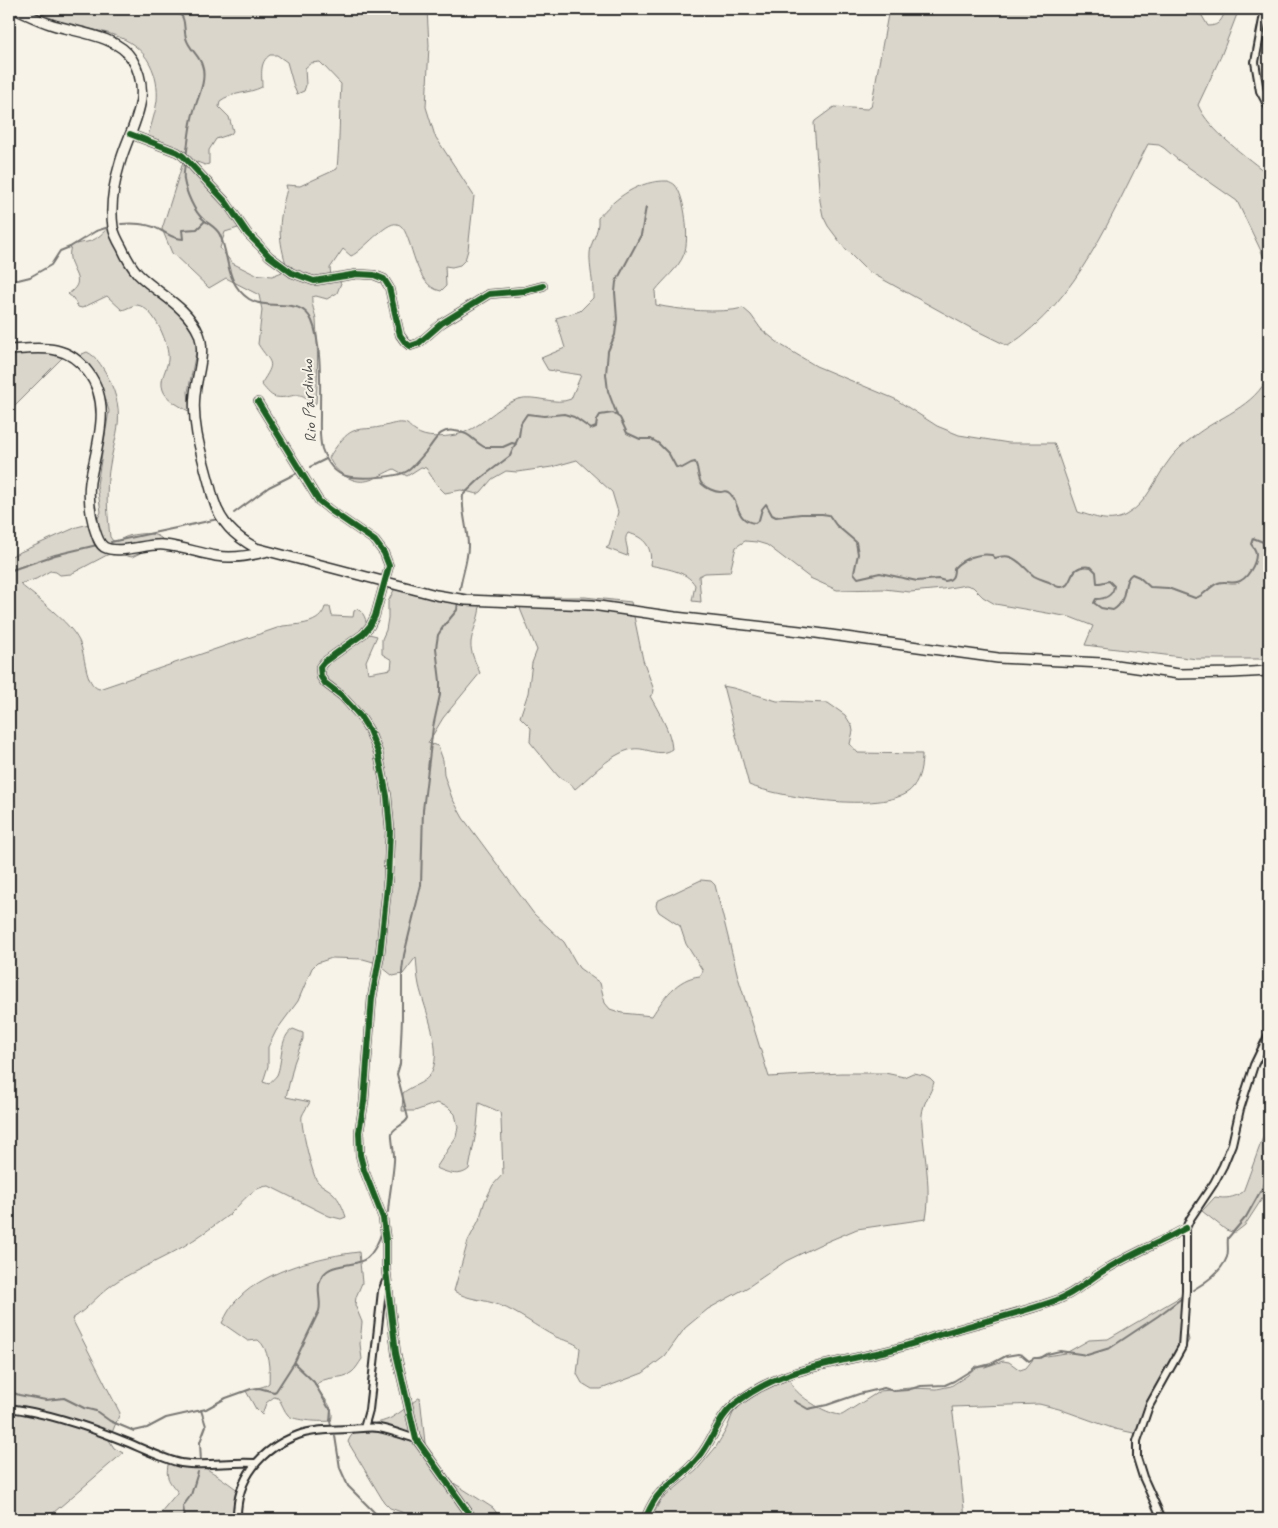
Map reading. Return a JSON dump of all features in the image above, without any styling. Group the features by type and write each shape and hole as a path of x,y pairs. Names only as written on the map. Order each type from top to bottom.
{"main road":[{"path":"15,9 36,19 105,40 130,57 139,73 141,100 138,118 120,163 112,209 113,229 127,258 137,273 180,308 198,332 202,350 193,414 215,505 225,524 237,537 265,552 436,595 466,600 592,605 998,658 1102,663 1179,674 1269,671"},
{"path":"9,350 63,351 85,367 97,386 101,400 102,416 90,483 89,501 98,538 104,547 120,549 160,544 227,557 265,552"}],"street":[{"path":"1265,9 1255,62 1260,91 1269,108"},
{"path":"130,134 183,156 226,202 248,234 269,256 292,273 306,280 314,281 357,274 374,275 384,279 389,287 400,335 410,346 419,343 442,323 490,294 524,291 543,286"},
{"path":"258,402 323,506 380,546 389,566 378,608 370,626 363,634 324,662 320,667 321,677 325,683 352,706 360,716 378,752 387,796 390,830 388,878 380,954 372,998 364,1102 359,1132 360,1155 383,1218 387,1279 396,1353 416,1439 472,1519"},
{"path":"1162,1519 1143,1477 1137,1458 1136,1441 1149,1406 1182,1348 1186,1291 1186,1228 1223,1166 1232,1144 1240,1109 1254,1065 1269,1034"},
{"path":"645,1519 660,1493 683,1475 700,1457 729,1409 752,1393 792,1373 830,1362 905,1346 1056,1300 1077,1291 1113,1265 1186,1228"},
{"path":"364,1428 369,1410 382,1291 387,1279"},
{"path":"9,1408 56,1418 180,1462 205,1464 255,1463"},
{"path":"237,1519 240,1496 245,1480 255,1463 280,1444 299,1434 377,1427 416,1439"}],"shaded area":[{"path":"32,9 427,9 429,45 426,107 435,136 474,196 468,250 465,260 460,265 445,266 446,286 441,291 431,287 424,279 406,235 402,227 397,224 392,224 381,231 351,256 343,249 330,268 331,276 341,283 337,293 327,299 316,296 312,297 317,341 316,403 313,405 308,399 299,395 276,397 272,395 261,384 271,366 258,344 262,310 259,295 226,278 209,288 172,253 162,229 185,156 146,142 157,101 156,82 150,64 143,53 124,39 67,24","holes":["270,55 277,55 287,62 297,94 304,91 306,85 305,68 311,63 320,62 341,84 337,169 300,186 286,185 287,189 280,226 281,244 286,264 282,272 272,276 254,274 232,263 220,248 225,232 238,228 238,217 233,206 225,196 205,186 195,173 197,162 205,165 209,164 209,150 216,139 231,134 233,131 229,117 219,107 220,101 230,96 262,87 264,61"]},
{"path":"889,9 1198,9 1208,26 1212,26 1222,19 1226,9 1239,9 1221,56 1198,105 1203,115 1219,134 1269,175 1269,271 1237,201 1164,148 1159,145 1148,144 1106,227 1073,281 1033,327 1008,346 969,327 866,270 846,250 823,216 820,201 814,123 834,107 867,109 871,107"},
{"path":"668,181 675,185 679,191 686,218 687,239 684,254 679,264 655,291 656,305 699,311 723,311 743,308 751,315 761,329 781,345 816,366 895,399 937,426 959,435 1009,443 1054,443 1078,512 1096,518 1120,518 1134,510 1146,497 1172,456 1202,430 1255,395 1263,386 1269,374 1269,659 1197,659 1085,645 1093,626 1070,617 995,604 983,597 973,587 966,585 910,592 884,589 837,590 810,578 767,545 757,542 745,541 736,547 730,572 705,573 699,576 701,602 692,601 695,585 691,580 681,573 650,565 649,548 639,537 628,533 626,536 627,556 606,548 609,546 618,512 612,492 577,460 552,467 517,472 506,471 492,479 477,494 461,490 445,493 437,485 426,468 421,467 407,476 394,469 364,481 352,479 342,474 336,468 329,458 340,442 349,433 354,431 400,423 407,424 419,434 440,437 456,435 480,424 502,407 518,399 531,398 565,401 571,399 581,375 548,370 541,358 565,348 556,318 580,311 593,298 590,253 598,218 612,203 629,191 647,183"},
{"path":"115,220 116,230 128,259 159,288 195,330 197,347 188,392 190,412 171,400 163,390 162,382 168,353 160,328 149,312 137,305 122,310 107,296 82,308 78,307 73,298 68,294 74,289 78,281 71,264 71,246 95,239"},
{"path":"9,347 66,348 66,354 9,411"},
{"path":"87,352 96,359 107,375 117,404 118,428 107,486 110,537 113,541 130,536 150,534 158,536 164,541 132,557 114,553 71,574 60,575 50,571 36,579 20,584 52,611 75,634 81,647 88,675 94,686 99,689 283,626 302,624 314,620 319,617 325,607 330,607 332,616 353,617 354,611 357,609 360,611 366,620 365,633 377,636 366,661 368,673 391,669 392,660 382,654 382,639 388,618 388,602 398,582 424,590 478,596 480,607 472,636 471,650 480,673 443,718 428,743 438,746 443,760 444,775 452,798 463,818 534,914 564,942 579,968 600,983 605,1003 610,1009 622,1013 652,1016 666,996 678,985 700,976 703,971 686,944 680,926 659,912 656,906 657,901 701,880 711,881 715,885 738,977 769,1077 841,1073 885,1073 904,1077 913,1073 924,1075 934,1082 924,1106 922,1118 928,1189 926,1219 857,1229 786,1261 748,1287 708,1309 685,1328 665,1356 643,1373 601,1389 592,1389 582,1383 577,1374 580,1348 572,1342 556,1337 507,1308 464,1296 454,1291 468,1241 493,1185 503,1174 501,1119 500,1112 479,1103 477,1127 469,1169 457,1174 436,1168 456,1137 458,1127 455,1114 448,1107 437,1103 415,1111 402,1111 403,1093 429,1076 434,1067 435,1056 435,1044 417,975 416,957 403,974 393,976 377,963 363,959 332,958 317,963 312,968 298,1001 276,1031 268,1047 268,1066 263,1082 269,1084 277,1075 283,1043 289,1033 293,1029 303,1033 303,1039 294,1063 286,1097 310,1102 302,1116 302,1121 312,1169 317,1181 338,1198 346,1217 341,1219 329,1216 269,1186 257,1189 230,1214 193,1240 113,1284 72,1319 120,1413 109,1440 114,1448 123,1453 53,1513 9,1518 9,557 77,527 89,524 98,518 101,512 97,485 109,411 103,391 95,377 78,360 82,354"},
{"path":"517,597 585,597 631,602 643,660 654,690 650,696 667,728 672,749 662,753 638,749 625,751 602,765 575,789 571,784 558,776 530,742 531,728 520,717 528,693 532,663 537,650"},
{"path":"723,686 777,701 828,703 845,715 852,726 853,731 850,744 858,753 922,754 919,776 913,787 901,796 883,801 860,802 808,799 749,785"},
{"path":"1269,1121 1269,1188 1245,1225 1236,1232 1226,1230 1202,1211 1215,1197 1229,1198 1243,1192"},
{"path":"359,1252 362,1283 355,1305 362,1322 360,1344 362,1359 348,1375 324,1380 315,1386 332,1411 331,1421 308,1421 291,1417 278,1398 274,1397 266,1403 262,1415 256,1409 246,1391 269,1383 267,1354 262,1343 258,1340 248,1341 222,1323 229,1310 250,1288 279,1272 328,1257"},
{"path":"1188,1295 1186,1329 1189,1340 1150,1410 1143,1435 1115,1429 1039,1404 952,1407 965,1519 651,1519 660,1501 696,1471 716,1447 733,1413 742,1404 780,1379 789,1376 797,1392 809,1401 830,1412 842,1415 880,1391 910,1388 937,1389 951,1386 968,1375 975,1366 985,1367 1003,1361 1009,1362 1020,1370 1026,1368 1034,1358 1066,1353 1089,1340 1108,1339 1180,1297"},
{"path":"420,1397 426,1452 449,1480 493,1508 501,1519 417,1519 390,1508 384,1502 348,1442 351,1436 361,1428 391,1418"},
{"path":"177,1458 204,1467 243,1494 239,1519 155,1519 177,1493 167,1473 169,1459"}],"waterway":[{"name":"Rio Pardinho","path":"169,9 180,14 182,17 187,42 201,61 203,72 202,85 191,123 186,157"},
{"name":"Rio Pardinho","path":"185,161 184,178 189,196 200,216 219,233 229,270 241,293 257,303 300,308 307,313 312,321 319,354 320,441 326,457 337,472 346,476 360,477 378,477 404,473 416,463 439,435 450,430 465,433 484,447 503,447 512,443 516,444"},
{"path":"617,415 608,391 606,374 608,351 615,335 617,319 616,282 641,235 646,207"},
{"path":"121,224 146,225 173,237 183,239 182,230 197,229 205,221"},
{"path":"9,279 18,280 30,277 51,265 60,251 96,231 109,227"},
{"name":"Rio Pardinho","path":"460,589 468,546 463,495 481,478 510,456 519,436 521,423 527,414 544,416 564,414 574,417 591,429 596,427 600,415 613,413 620,418 627,433 640,439 651,439 658,443 669,454 676,467 682,468 695,462 702,484 716,491 726,491 732,495 740,514 748,521 755,523 759,520 762,509 766,504 772,515 776,517 801,514 829,515 836,525 856,542 858,554 854,573 858,578 880,573 917,581 938,579 945,581 951,578 954,568 967,559 982,555 992,555 995,558 1006,556 1017,560 1034,576 1059,587 1064,587 1068,584 1077,569 1091,567 1096,572 1097,583 1109,581 1114,586 1110,595 1105,598 1096,599 1094,603 1101,608 1113,610 1121,602 1127,581 1132,574 1139,577 1150,587 1168,588 1195,598 1218,583 1241,581 1250,571 1256,558 1256,553 1251,544 1253,538 1263,542 1269,565"},
{"path":"310,467 326,459"},
{"path":"234,513 269,487 299,472"},
{"path":"111,542 218,519"},
{"path":"9,571 55,555 97,545"},
{"path":"388,1212 394,1158 392,1133 408,1118 397,1074 400,1064 402,971 421,885 423,810 433,727 440,695 436,648 438,635 457,610 458,601"},
{"path":"1193,1290 1213,1276 1225,1262 1228,1255 1228,1238 1246,1217 1269,1176"},
{"path":"9,1391 19,1395 46,1400 64,1398 84,1408 96,1411 110,1421 134,1431 147,1428 166,1418 206,1409 226,1398 251,1389 259,1388 274,1392 294,1363 319,1311 319,1285 323,1274 334,1267 355,1263 367,1258 376,1246 382,1231"},
{"path":"794,1401 808,1409 884,1388 894,1391 921,1386 945,1385 975,1368 991,1364 1006,1356 1018,1354 1029,1361 1060,1351 1087,1355 1110,1348 1182,1298"},
{"path":"294,1363 314,1382 331,1409 330,1421 332,1429"},
{"path":"201,1410 206,1426 200,1442 201,1463"},
{"path":"335,1436 340,1468 348,1486 381,1519"},
{"path":"185,1519 183,1506 191,1495 198,1472"}],"cycle path":[{"path":"130,134 183,156 226,202 248,234 269,256 292,273 314,281 357,274 374,275 384,279 389,287 400,335 410,346 419,343 442,323 489,294 524,291 543,286"},
{"path":"258,402 319,501 375,541 384,553 389,566 375,616 370,626 363,634 324,662 320,667 321,677 325,683 342,696 360,716 369,730 378,752 387,796 390,830 388,878 380,954 372,998 364,1102 359,1132 360,1155 383,1218 386,1241 386,1270 396,1353 416,1439 473,1519"},
{"path":"645,1519 651,1505 658,1496 690,1467 704,1451 729,1409 754,1391 774,1380 817,1366 905,1346 1057,1300 1070,1294 1115,1264 1186,1228"}]}
